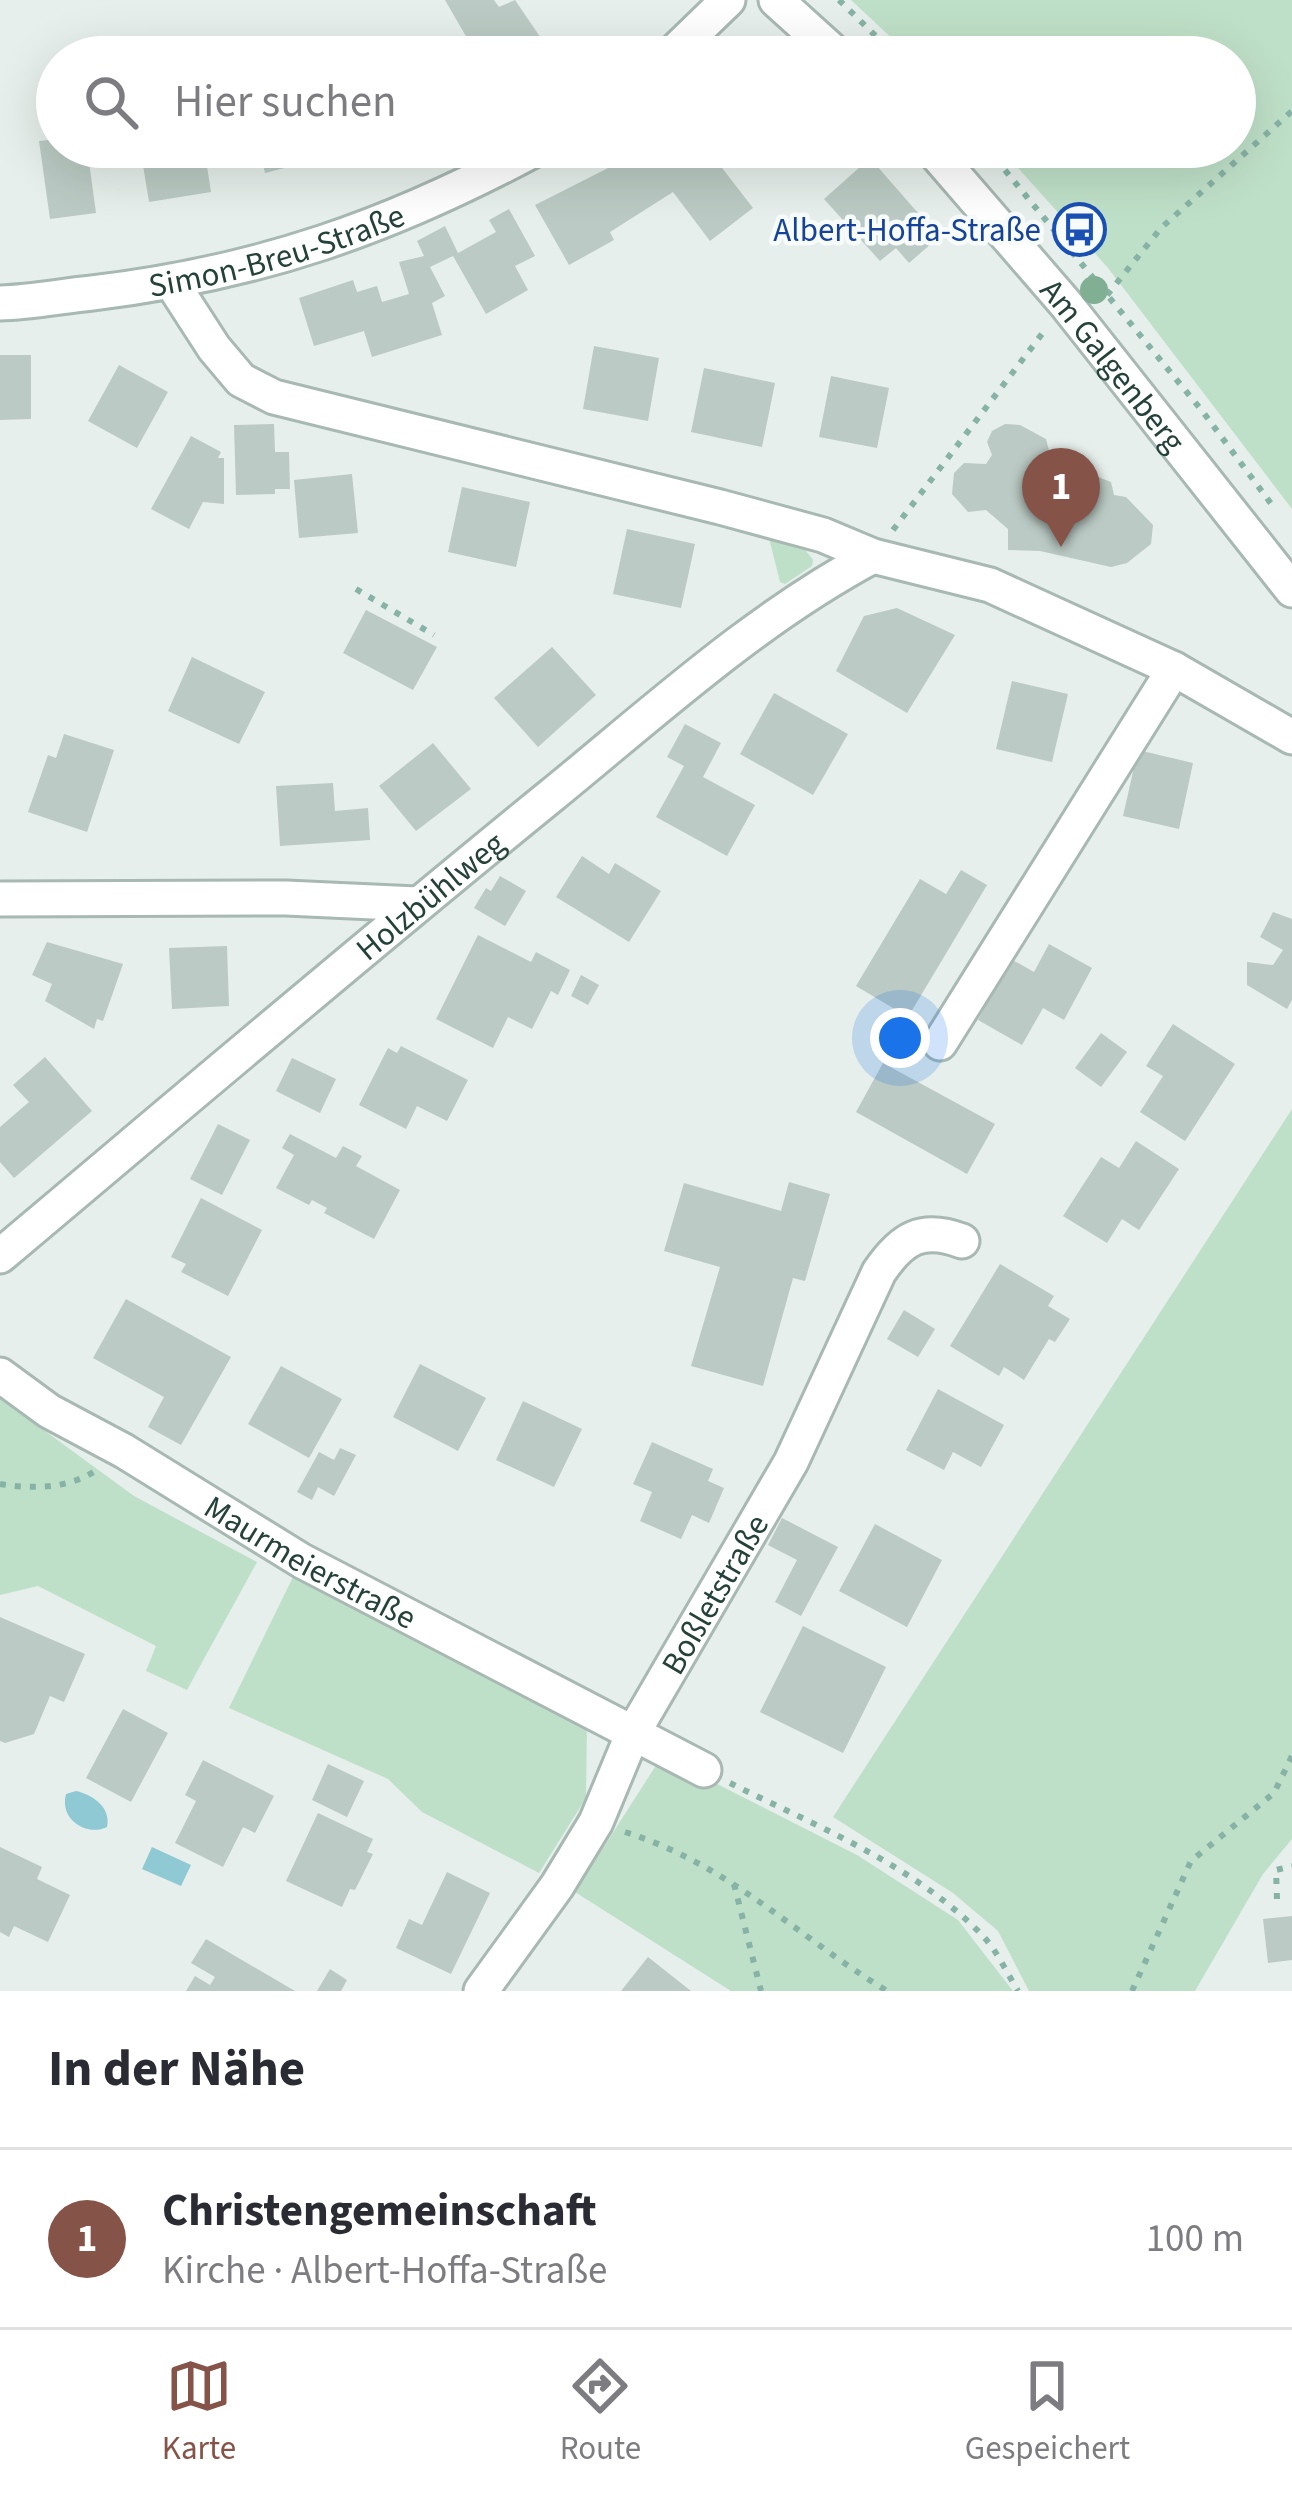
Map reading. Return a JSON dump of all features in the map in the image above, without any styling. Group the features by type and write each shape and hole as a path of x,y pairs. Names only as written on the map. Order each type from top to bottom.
{"street":[{"path":"691,36 728,0"},
{"path":"776,0 815,36"},
{"name":"Simon-Breu-Straße","path":"0,303 172,283 312,249 452,194 500,168"},
{"name":"Am Galgenberg","path":"948,168 1065,303 1292,590"},
{"path":"172,283 241,380 274,398 721,507 823,535 873,556 990,584 1174,669 1292,737"},
{"name":"Holzbühlweg","path":"0,1256 417,904 779,613 873,556"},
{"path":"940,1043 1174,669"},
{"path":"0,899 286,898 417,904"},
{"name":"Boßletstraße","path":"481,1991 557,1886 596,1822 633,1733 790,1462 879,1272 908,1238 925,1232 962,1241"},
{"name":"Maurmeierstraße","path":"0,1376 50,1411 302,1561 704,1770"}],"path":[{"path":"838,0 875,36"},
{"path":"1256,143 1292,111"},
{"path":"1003,168 1279,515"},
{"path":"1107,295 1161,228 1228,168"},
{"path":"873,556 1065,303"},
{"path":"356,589 434,635"},
{"path":"0,1484 40,1488 64,1484 87,1477 124,1451"},
{"path":"1132,1991 1191,1861 1274,1793 1292,1756"},
{"path":"704,1770 880,1859 942,1900 986,1939 1018,1991"},
{"path":"596,1822 664,1844 733,1880 836,1960 887,1991"},
{"path":"1277,1899 1276,1870 1292,1866"},
{"path":"733,1880 761,1991"}],"green space":[{"path":"851,0 1292,0 1292,509 1108,268 1018,168 1256,168 1256,36 890,36"},
{"path":"769,538 803,547 812,566 785,584 780,582"},
{"path":"1292,1109 1292,1839 1263,1874 1195,1991 1029,1991 998,1931 953,1893 833,1817"},
{"path":"0,1398 134,1496 257,1562 187,1690 146,1671 156,1646 38,1586 0,1595"},
{"path":"293,1577 587,1723 586,1798 539,1873 422,1812 388,1779 229,1708"},
{"path":"662,1756 857,1855 958,1920 1013,1991 731,1991 575,1892"}],"water":[{"path":"76,1791 100,1803 107,1827 91,1830 70,1818 66,1794"},
{"path":"152,1847 191,1865 181,1886 142,1869"}],"building":[{"path":"445,0 494,0 499,7 515,0 540,36 466,36"},
{"path":"43,168 90,168 96,213 50,219"},
{"path":"143,168 207,168 211,192 149,202"},
{"path":"608,168 722,168 753,208 710,241 673,192 610,232 614,240 569,265 535,205"},
{"path":"859,168 879,168 939,237 909,263 896,248 880,261 824,199"},
{"path":"509,209 535,256 515,266 528,290 486,314 453,256 430,267 445,296 432,303 442,335 372,357 364,331 314,346 299,298 353,280 357,292 377,286 382,302 409,294 399,262 424,256 417,241 445,226 458,253 496,232 489,220"},
{"path":"594,346 659,358 648,421 583,409"},
{"path":"0,355 31,355 31,419 0,420"},
{"path":"119,365 168,392 137,448 88,421"},
{"path":"704,368 775,383 762,447 691,432"},
{"path":"831,376 889,388 877,448 819,437"},
{"path":"274,424 275,452 289,452 290,489 236,495 234,425"},
{"path":"1005,424 1020,425 1046,439 1051,458 1047,472 1059,469 1066,475 1075,468 1111,482 1114,495 1126,497 1153,525 1151,544 1127,563 1111,567 1040,551 1008,550 1008,529 986,510 968,512 952,494 954,473 964,463 986,464 992,455 987,442 992,431"},
{"path":"191,436 224,458 224,504 203,502 189,529 151,509"},
{"path":"352,474 358,533 299,538 294,480"},
{"path":"462,487 530,502 516,567 448,552"},
{"path":"627,529 695,544 681,608 613,594"},
{"path":"897,608 955,635 907,713 836,671 864,616"},
{"path":"366,610 437,647 413,690 343,653"},
{"path":"552,647 596,695 538,747 494,698"},
{"path":"192,657 265,692 239,744 168,711"},
{"path":"1012,681 1068,694 1052,762 996,749"},
{"path":"774,693 848,734 813,795 740,754"},
{"path":"685,724 721,743 703,777 755,805 727,856 656,817 684,766 667,757"},
{"path":"64,734 114,750 87,832 28,812 48,755 56,758"},
{"path":"433,743 471,789 416,831 379,786"},
{"path":"1138,750 1193,763 1179,829 1123,816"},
{"path":"333,783 335,811 368,808 370,840 280,846 276,786"},
{"path":"582,856 609,874 615,863 661,891 629,942 556,897"},
{"path":"961,870 987,885 908,1017 856,986 920,879 946,894"},
{"path":"500,876 526,891 505,926 474,908"},
{"path":"1273,912 1292,919 1292,1000 1287,1009 1247,985 1247,962 1273,965 1283,950 1260,937"},
{"path":"478,935 531,962 536,952 570,970 558,995 551,991 532,1029 508,1017 493,1048 436,1019"},
{"path":"47,942 123,964 103,1021 97,1019 94,1029 45,1001 52,984 32,975"},
{"path":"1049,944 1092,968 1064,1020 1043,1008 1022,1045 978,1020 1011,959 1034,972"},
{"path":"227,946 229,1006 172,1009 169,948"},
{"path":"581,975 599,985 588,1005 571,996"},
{"path":"1173,1024 1235,1064 1185,1141 1140,1112 1163,1076 1146,1066"},
{"path":"1101,1033 1127,1052 1101,1087 1075,1068"},
{"path":"401,1046 468,1080 447,1121 417,1106 406,1129 359,1105 388,1048 397,1053"},
{"path":"45,1057 92,1111 14,1178 0,1162 0,1127 29,1102 13,1085"},
{"path":"292,1058 336,1079 320,1113 276,1091"},
{"path":"883,1063 995,1124 967,1174 856,1112"},
{"path":"218,1124 250,1140 222,1195 190,1179"},
{"path":"290,1134 336,1158 343,1146 362,1156 356,1166 400,1190 374,1239 324,1213 327,1208 312,1200 309,1205 276,1188 294,1155 282,1148"},
{"path":"1136,1141 1179,1169 1139,1230 1122,1219 1107,1243 1063,1216 1101,1157 1119,1168"},
{"path":"789,1182 830,1194 805,1281 793,1278 763,1386 691,1366 720,1267 664,1251 684,1183 781,1211"},
{"path":"201,1198 262,1230 228,1296 181,1272 186,1264 171,1257"},
{"path":"1000,1264 1054,1296 1048,1306 1070,1319 1055,1342 1049,1339 1024,1380 1004,1367 999,1376 950,1346"},
{"path":"126,1299 231,1357 181,1445 148,1427 164,1397 93,1358"},
{"path":"904,1310 935,1329 918,1357 887,1339"},
{"path":"420,1364 486,1398 458,1451 393,1417"},
{"path":"281,1366 342,1399 309,1458 248,1424"},
{"path":"938,1389 1004,1425 981,1467 953,1452 944,1470 906,1450"},
{"path":"523,1401 582,1429 554,1487 496,1460"},
{"path":"652,1442 713,1469 708,1481 724,1488 709,1523 692,1515 681,1539 640,1521 652,1492 633,1484"},
{"path":"340,1448 356,1455 334,1496 318,1487 312,1500 297,1492 319,1452 334,1460"},
{"path":"782,1518 838,1547 801,1616 775,1602 797,1560 768,1545"},
{"path":"875,1524 942,1560 907,1627 839,1591"},
{"path":"0,1617 85,1654 64,1702 50,1696 34,1734 5,1743 0,1741"},
{"path":"803,1626 886,1667 843,1753 760,1712"},
{"path":"123,1709 168,1733 131,1802 86,1778"},
{"path":"203,1760 274,1796 255,1833 243,1827 223,1867 175,1843 196,1801 185,1795"},
{"path":"328,1764 364,1781 347,1817 312,1800"},
{"path":"318,1813 373,1839 367,1852 373,1854 342,1907 286,1881"},
{"path":"0,1847 42,1867 37,1879 70,1895 48,1942 14,1926 9,1937 0,1932"},
{"path":"447,1872 490,1893 451,1974 396,1948 409,1919 422,1925"},
{"path":"1292,1916 1292,1960 1268,1963 1263,1919"},
{"path":"206,1939 295,1991 186,1991 195,1976 210,1985 215,1977 191,1963"},
{"path":"648,1957 691,1991 621,1991"},
{"path":"330,1969 347,1980 341,1991 317,1991"}],"place":[{"name":"Albert-Hoffa-Straße","path":"1080,229"},
{"name":"Christengemeinschaft","path":"1061,547"}]}
